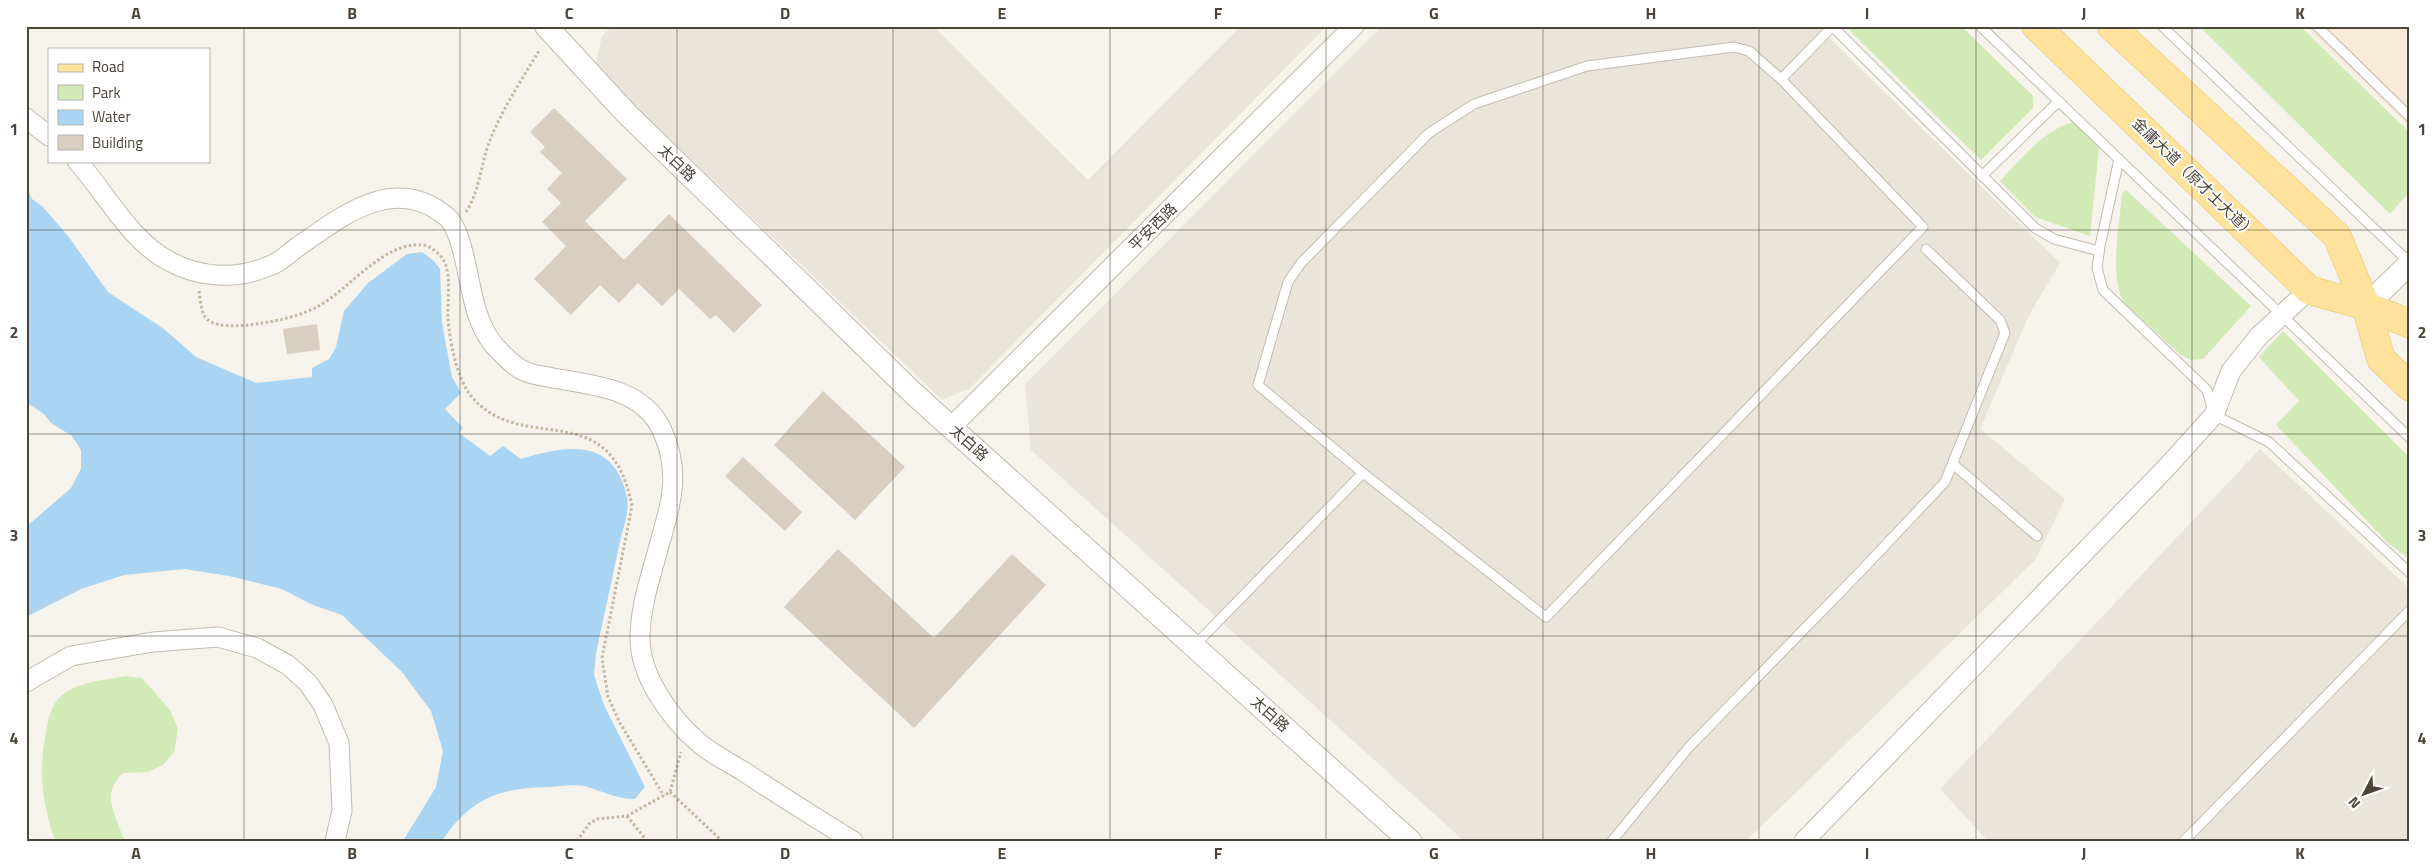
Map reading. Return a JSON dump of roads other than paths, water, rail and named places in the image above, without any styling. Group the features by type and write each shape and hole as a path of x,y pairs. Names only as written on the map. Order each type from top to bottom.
{"main road":[{"name":"金庸大道（原才士大道）","path":"2036,26 2309,290 2366,306 2410,324"},
{"path":"2111,26 2337,236 2366,306 2381,359 2410,387"}],"street":[{"name":"平安西路","path":"951,427 1354,26"},
{"name":"太白路","path":"551,28 627,114 914,394 1195,645 1410,841"},
{"path":"26,118 48,135"},
{"path":"78,162 98,184 135,235 167,261 203,275 246,273 271,266 362,205 390,199 412,198 434,208 450,219 462,247 478,316 491,342 506,357 522,370 539,376 615,389 632,399 648,412 660,426 674,478 670,506 641,612 639,641 646,672 674,716 700,743 853,841"},
{"path":"2366,306 2410,263"},
{"path":"1804,841 2167,467 2214,415 2231,371 2259,336 2309,290"},
{"path":"26,682 71,656 153,642 218,637 257,648 288,665 308,683 323,705 339,743 342,811 335,841"}],"lane":[{"path":"1980,26 2410,438"},
{"path":"2162,26 2410,263"},
{"path":"2317,26 2410,117"},
{"path":"1781,79 1833,27 2035,228 2054,239 2099,252"},
{"path":"1734,48 1749,51 1781,79 1922,227 1546,617 1363,473 1258,385 1288,282 1296,269 1429,133 1474,104 1587,66 1734,48"},
{"path":"1982,176 2059,101"},
{"path":"2119,159 2099,252 2098,268 2103,290 2207,390 2214,415 2269,442 2410,573"},
{"path":"1612,841 1689,747 1945,482 2005,332 2000,320 1926,249"},
{"path":"1953,464 2038,536"},
{"path":"1195,645 1363,473"},
{"path":"2184,841 2410,610"}],"water":[{"path":"26,185 32,199 43,207 68,236 108,292 164,329 196,357 256,383 312,377 312,368 329,359 336,347 344,311 368,283 407,254 422,252 434,261 440,269 442,323 452,377 461,393 445,409 463,428 459,433 490,456 503,446 521,459 555,451 586,450 600,455 611,464 621,478 628,502 627,513 596,653 594,675 604,705 645,787 635,799 616,796 580,785 515,790 501,793 475,805 453,826 442,841 403,841 436,787 443,751 431,711 402,672 342,615 313,605 282,589 229,576 184,569 124,575 81,589 26,617 26,527 71,488 81,469 81,450 72,436 51,423 44,414 26,402"}]}
